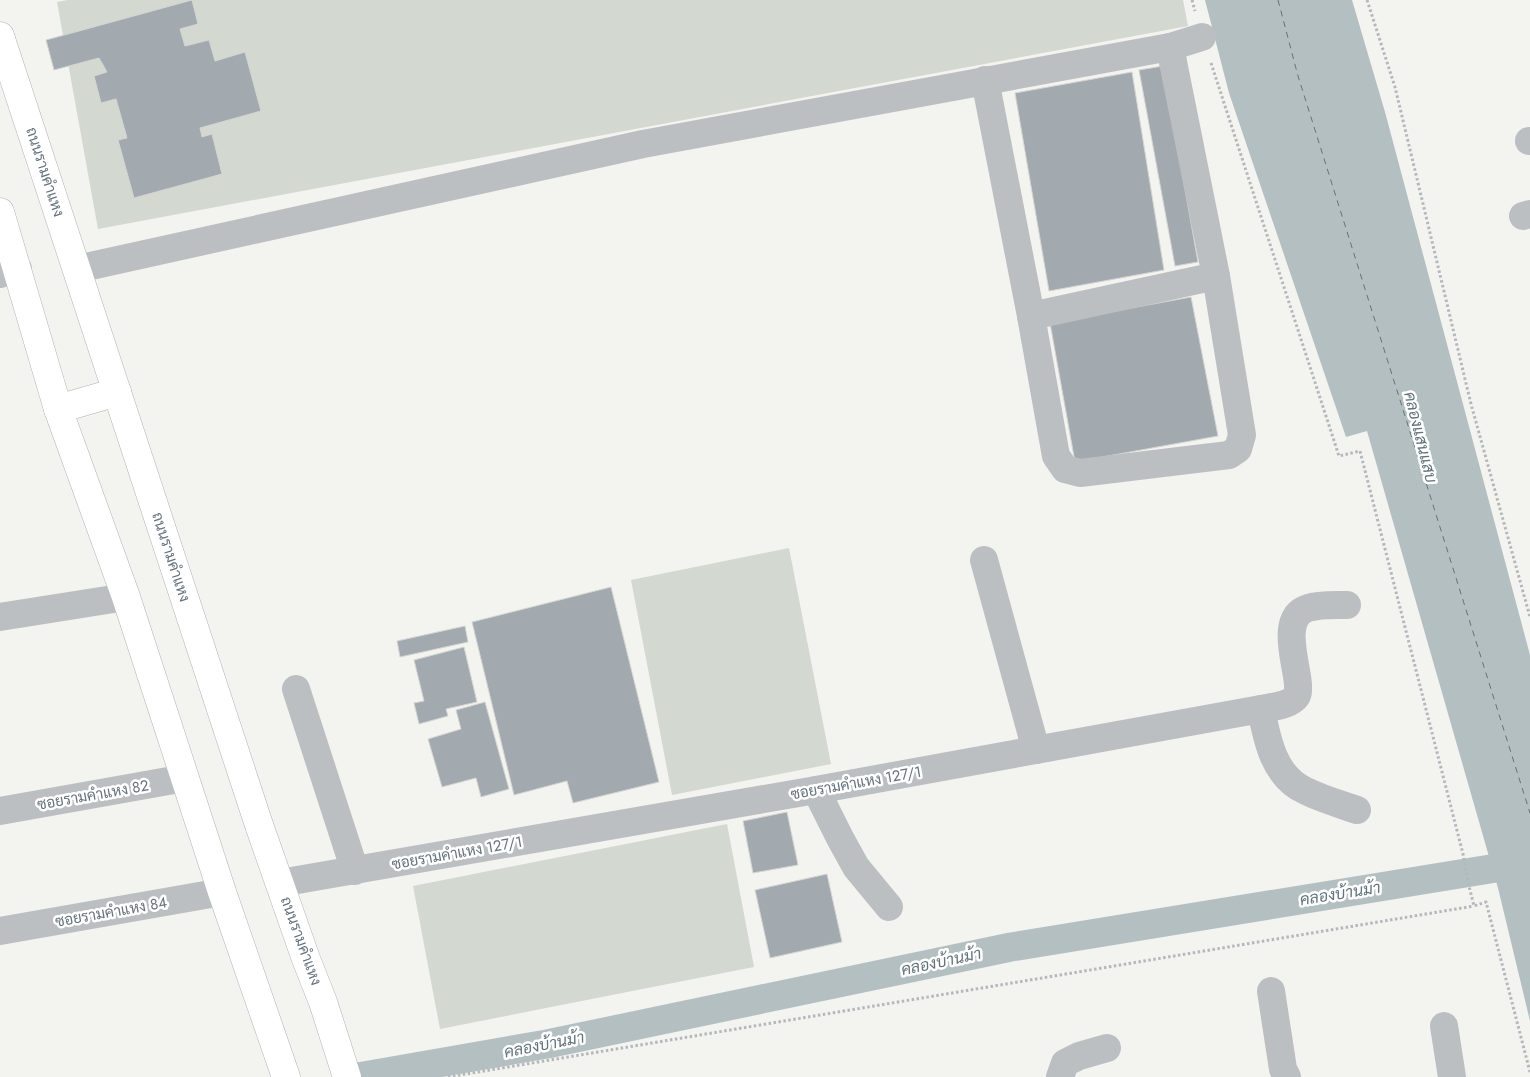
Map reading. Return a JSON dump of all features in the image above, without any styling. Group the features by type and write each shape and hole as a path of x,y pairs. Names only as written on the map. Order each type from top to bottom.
{"main road":[{"name":"ถนนรามคำแหง","path":"0,36 243,777 306,959 323,1002 347,1077"},
{"path":"0,212 9,272 126,597 222,892 286,1077"},
{"path":"58,408 117,392"}],"street":[{"path":"76,269 643,144 1170,47 1202,37"},
{"path":"985,80 1056,456 1065,469 1080,473 1229,455 1238,449 1242,434 1216,276 1170,47"},
{"path":"1031,316 1216,276"},
{"path":"984,560 1036,750"},
{"path":"0,618 126,597"},
{"name":"ซอยรามคำแหง 127/1","path":"280,883 816,790 1287,703 1296,698 1298,692 1298,674 1290,634 1296,618 1307,608 1324,605 1346,605"},
{"path":"296,689 355,871"},
{"path":"1261,709 1266,736 1275,759 1286,776 1304,791 1357,810"},
{"name":"ซอยรามคำแหง 82","path":"0,811 185,778"},
{"path":"816,790 856,867 889,907"},
{"name":"ซอยรามคำแหง 84","path":"0,931 222,892"},
{"path":"1271,991 1283,1069 1287,1077"},
{"path":"1444,1026 1452,1077"},
{"path":"1060,1077 1066,1064 1079,1056 1107,1048"}],"path":[{"path":"1192,0 1202,37 1339,456 1360,451 1464,854 1474,906"},
{"path":"1367,0 1395,87 1471,404 1530,617"},
{"path":"448,1077 1474,906 1486,902 1530,1072"}],"shaded area":[{"path":"68,0 1183,0 1188,26 98,229 57,2"},
{"path":"789,548 831,764 672,795 631,580"},
{"path":"727,824 754,967 440,1029 413,886"}],"water":[{"name":"คลองแสนแสบ","path":"1205,0 1352,0 1385,112 1530,655 1530,1021 1498,888 1367,431 1346,437 1229,93"}],"building":[{"path":"192,0 198,24 180,29 185,46 209,40 215,61 245,52 261,111 200,128 202,137 212,134 222,174 134,198 118,140 127,138 116,99 101,103 94,76 107,72 99,58 54,70 46,40"},
{"path":"1163,66 1198,262 1175,266 1139,70"},
{"path":"1132,72 1164,270 1049,291 1015,93"},
{"path":"1191,297 1218,436 1075,462 1050,323"},
{"path":"611,587 659,782 573,803 567,781 514,795 472,622"},
{"path":"465,626 468,642 400,657 397,641"},
{"path":"464,647 477,702 446,709 448,716 419,724 414,703 424,701 414,660"},
{"path":"485,702 509,789 481,797 476,778 442,787 428,739 461,729 456,710"},
{"path":"787,812 798,865 753,873 743,821"},
{"path":"827,874 842,942 770,958 755,890"}],"waterway":[{"name":"คลองบ้านม้า","path":"358,1077 547,1044 1011,947 1527,863"}],"ferry route":[{"path":"1278,0 1298,76 1530,813"}]}
